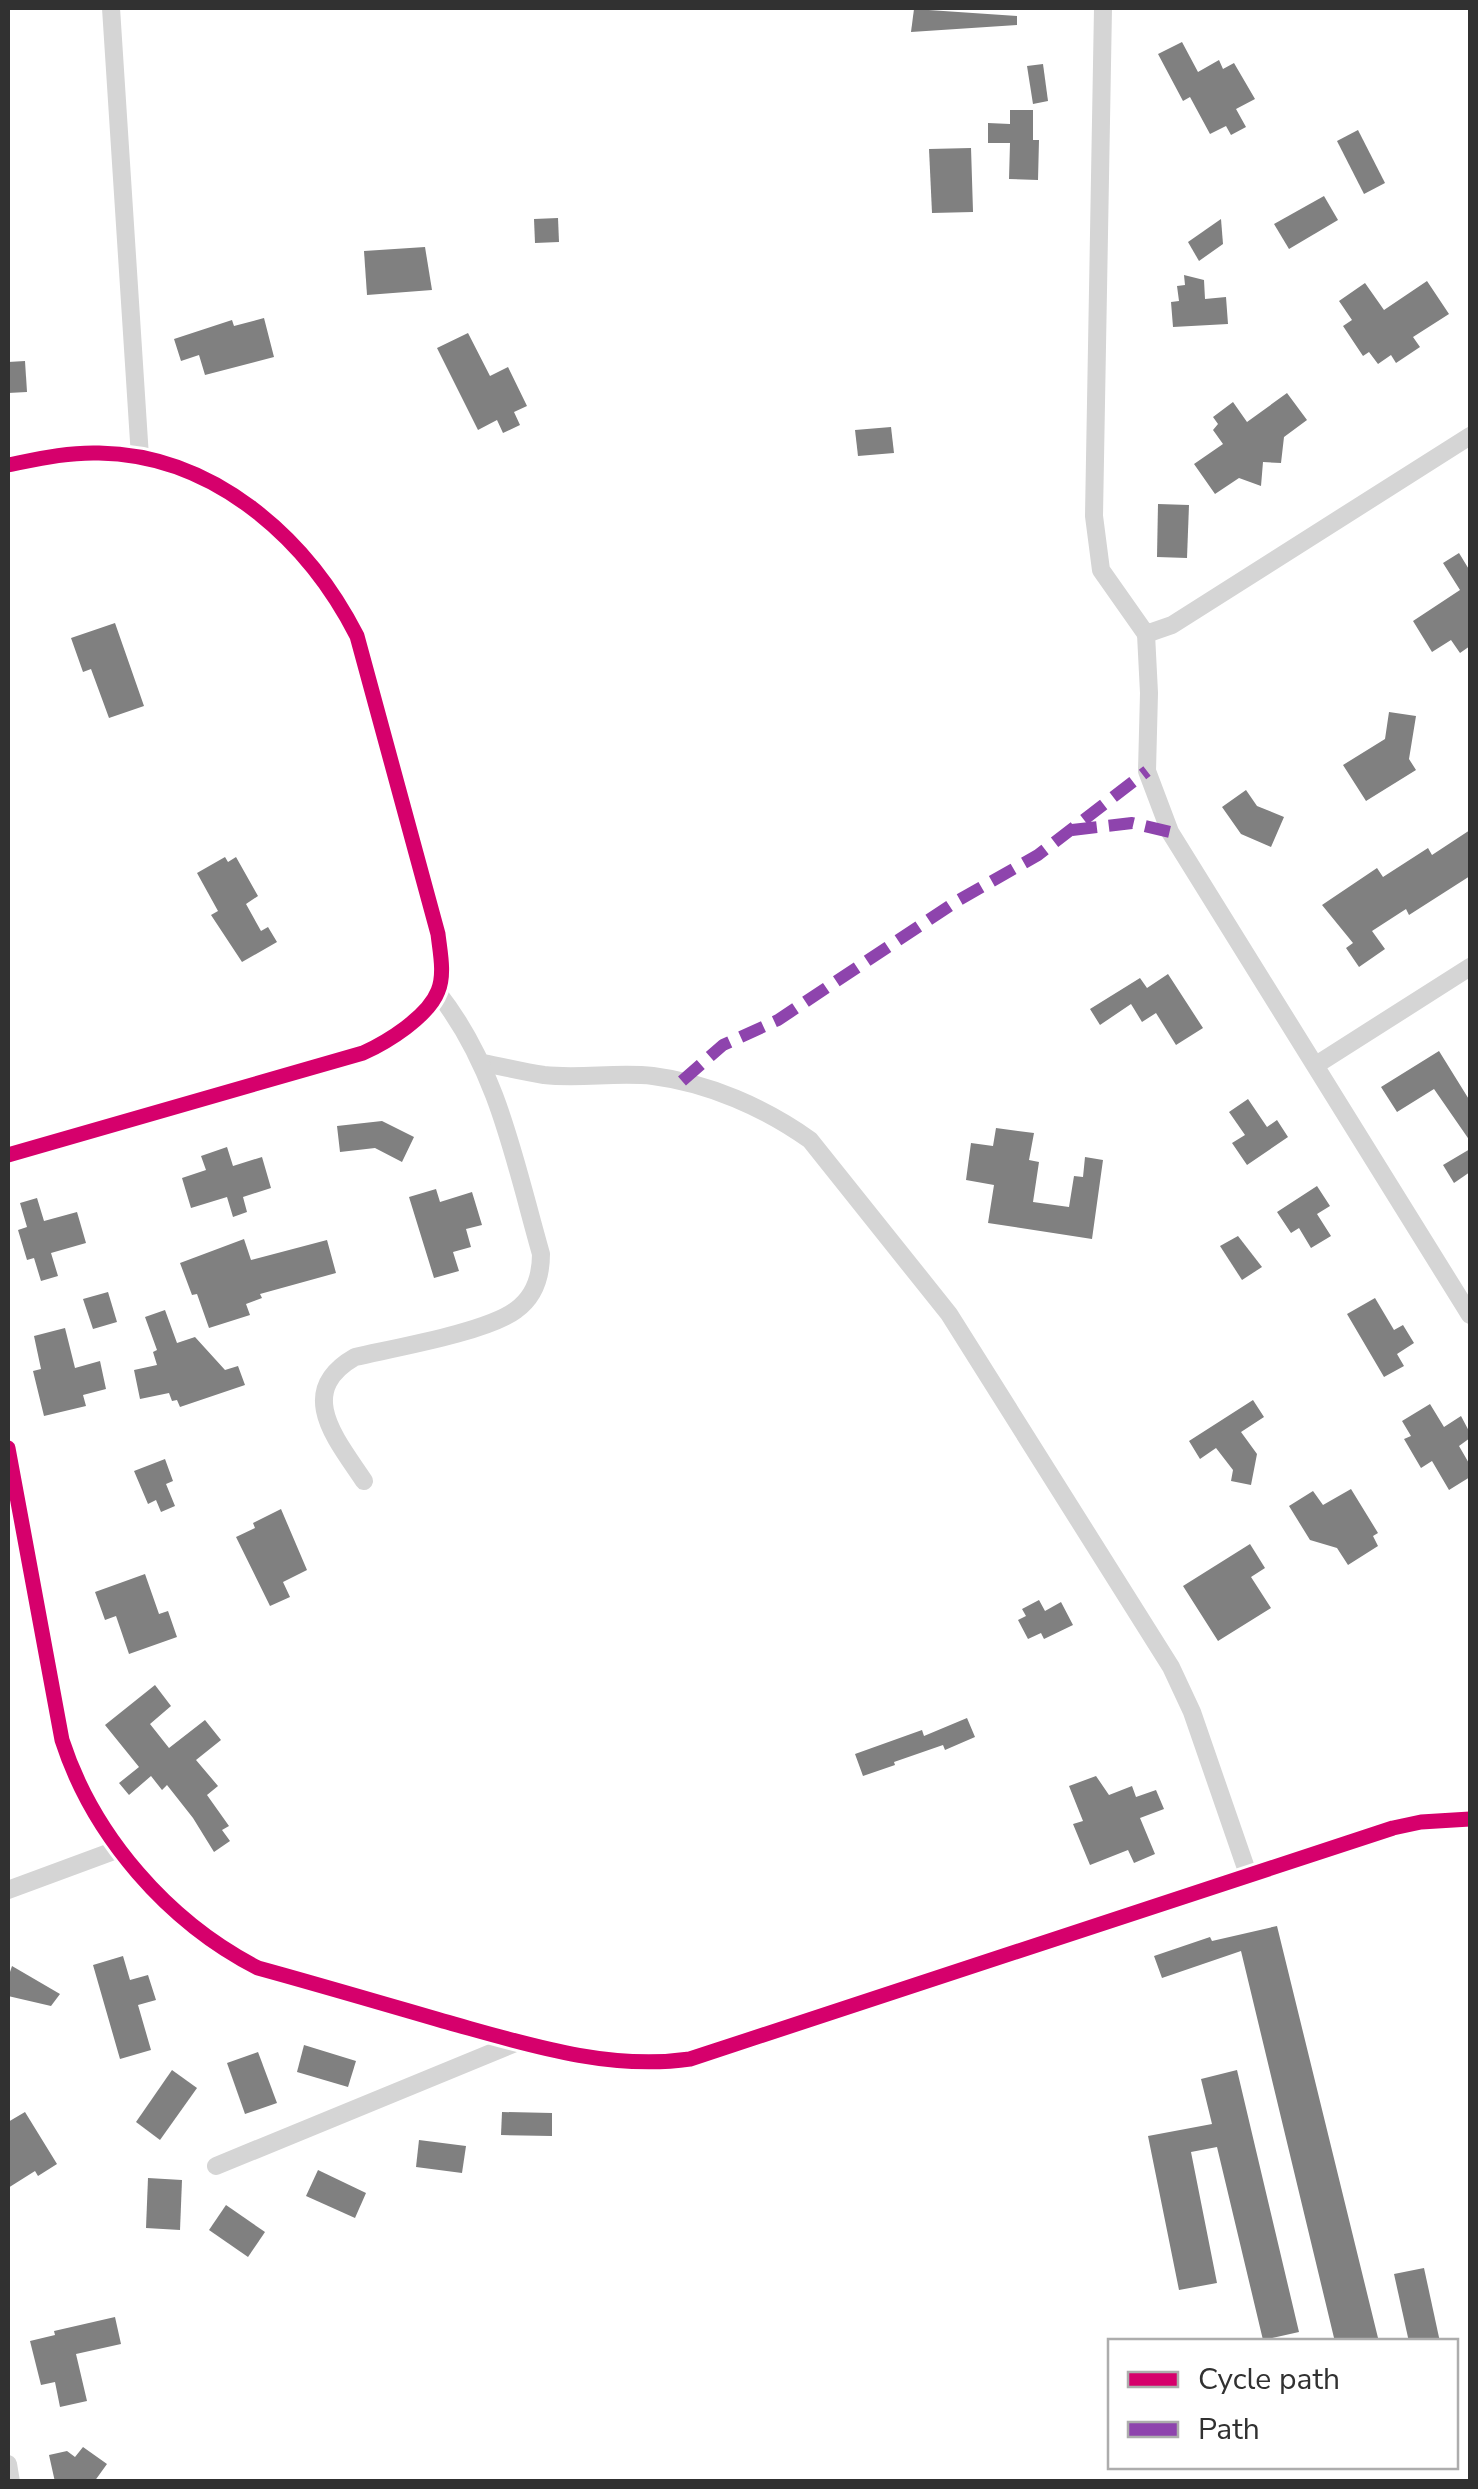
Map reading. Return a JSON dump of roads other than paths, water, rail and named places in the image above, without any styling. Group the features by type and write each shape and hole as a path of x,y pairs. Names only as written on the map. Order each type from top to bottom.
{"street":[{"path":"111,8 140,457"},
{"path":"1103,8 1094,516 1101,570 1146,634 1147,770 1170,832 1470,1315"},
{"path":"1146,634 1172,625 1470,436"},
{"path":"8,465 64,454 102,452 140,457 192,473 249,506 298,546 338,598 357,636 438,934 442,969 438,993 405,1027 363,1053 8,1155"},
{"path":"1316,1064 1470,967"},
{"path":"364,1481 326,1422 323,1404 329,1381 338,1367 355,1357 494,1322 515,1311 536,1285 541,1254 483,1063 438,993"},
{"path":"483,1063 546,1075 650,1076 682,1081 741,1101 782,1120 810,1140 949,1314 1171,1667 1192,1712 1248,1874"},
{"path":"8,1448 16,1540 62,1740 72,1771 120,1849 168,1903 201,1932 258,1968 518,2042 621,2063 690,2059 1394,1828 1470,1818"},
{"path":"8,1890 120,1849"},
{"path":"216,2166 518,2042"},
{"path":"8,2464 11,2482"}]}
